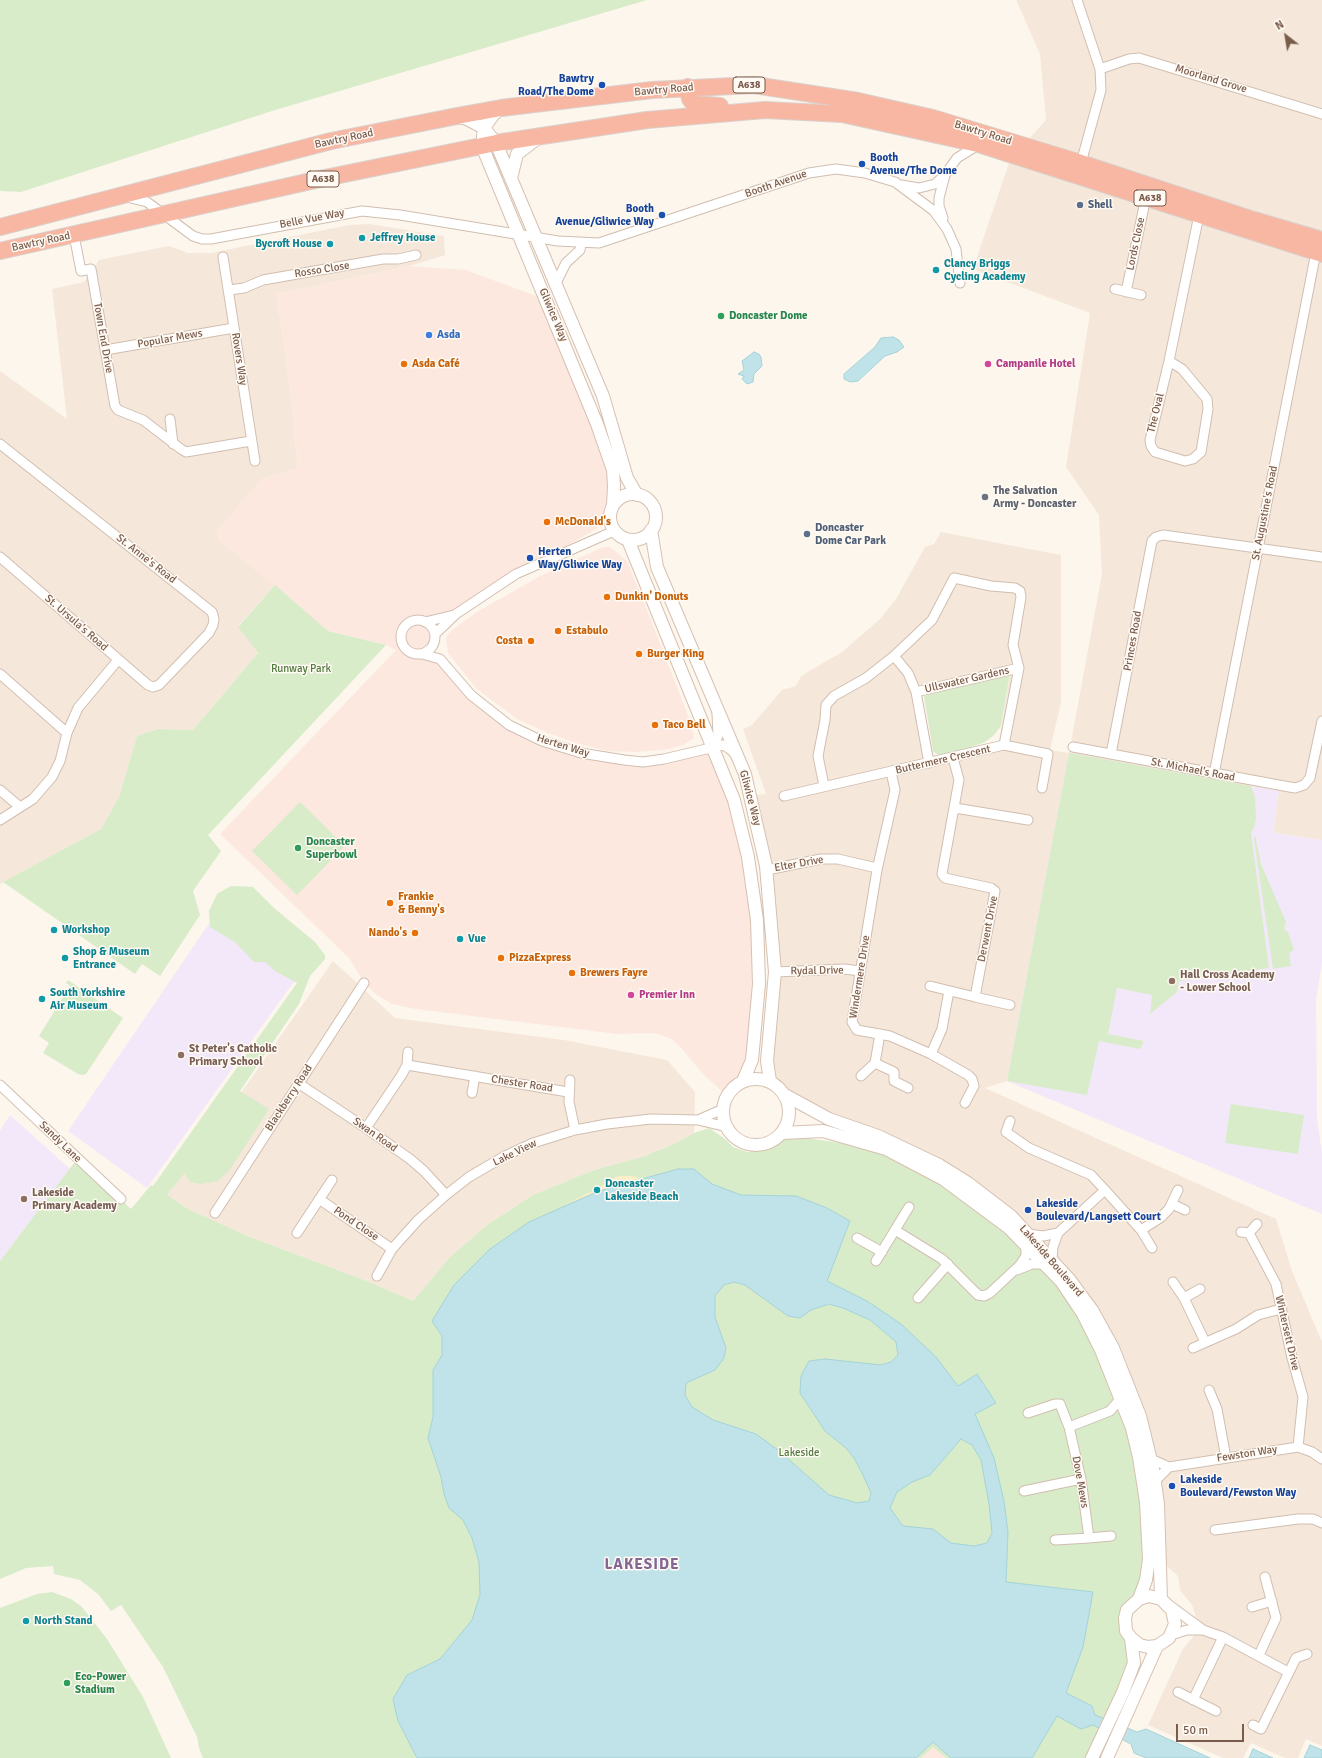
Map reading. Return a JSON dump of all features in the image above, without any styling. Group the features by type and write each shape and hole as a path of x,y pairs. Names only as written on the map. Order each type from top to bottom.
{"highway":[{"name":"Bawtry Road","path":"0,228 331,141 457,116 500,108 652,90 688,87 754,85 858,101 933,118 1081,163 1254,220 1320,248"},
{"path":"688,87 690,99 694,104 765,110"},
{"name":"Bawtry Road","path":"0,251 320,180 489,145 648,120 765,110 842,114 978,144 1199,215 1320,248"}],"street":[{"path":"1077,0 1100,69 1101,90 1081,163"},
{"name":"Moorland Grove","path":"1100,69 1129,59 1139,58 1322,114"},
{"path":"484,128 500,108"},
{"name":"Gliwice Way","path":"457,116 467,119 484,128 517,234 547,300 591,407 613,470 613,505"},
{"path":"898,185 920,188 935,184 945,175 957,158 992,135"},
{"path":"511,179 517,154 541,136"},
{"name":"Gliwice Way","path":"489,145 511,179 556,283 603,396 627,478 638,495"},
{"name":"Booth Avenue","path":"536,238 581,243 599,243 809,173 836,169 880,177 898,185 934,211 947,229 956,249 960,283"},
{"path":"945,175 939,198 939,206 947,229"},
{"name":"Belle Vue Way","path":"120,197 135,198 147,202 193,236 202,239 211,239 362,211 536,238"},
{"name":"Lords Close","path":"1126,292 1146,197"},
{"name":"The Oval","path":"1169,361 1182,369 1207,399 1208,409 1201,452 1194,459 1185,461 1155,452 1150,446 1150,440 1169,361 1199,215"},
{"name":"Town End Drive","path":"74,235 81,271 91,269 115,406 118,410 142,420 186,452 251,441"},
{"path":"547,300 566,263 580,250 581,243"},
{"name":"St. Augustine's Road","path":"1214,774 1258,548 1320,248"},
{"name":"Rosso Close","path":"229,290 244,288 263,280 383,259 398,259 416,255"},
{"name":"Rovers Way","path":"223,257 255,461"},
{"path":"1115,289 1141,295"},
{"name":"Popular Mews","path":"105,350 234,328"},
{"path":"155,429 170,423 173,444"},
{"name":"St. Anne's Road","path":"0,444 212,612 214,625 209,633 158,685 153,687"},
{"path":"629,494 638,495 651,503 656,518 652,530 646,536 636,540 628,540 620,536 614,531 610,521 610,513 613,505 622,497 629,494"},
{"name":"Gliwice Way","path":"652,530 656,567 745,774 767,870 775,972 767,1061 770,1081"},
{"path":"422,654 429,650 435,637 456,614 516,574 614,531"},
{"name":"Princes Road","path":"1111,754 1152,541 1156,537 1163,535 1258,548"},
{"name":"Gliwice Way","path":"628,540 734,800 748,857 758,920 759,984 752,1060 743,1081"},
{"path":"1258,548 1322,557"},
{"name":"St. Ursula's Road","path":"0,557 118,660 148,685 153,687"},
{"name":"Buttermere Crescent","path":"784,796 1004,745 1019,668 1013,645 1021,597 1020,591 1015,588 991,586 954,578 932,620 894,656 866,678 834,696 826,705 825,720 818,756 824,786"},
{"path":"440,659 422,654 411,653 402,643 402,636 406,626 410,623 416,621 425,622 456,614"},
{"path":"425,622 430,625 435,637"},
{"name":"Herten Way","path":"435,637 440,659 478,702 509,725 542,741 581,753 616,760 643,762 692,754 713,746"},
{"name":"Ullswater Gardens","path":"894,656 908,673 916,692 929,763"},
{"path":"0,820 33,799 52,777 60,761 67,733 78,708 118,660"},
{"name":"Ullswater Gardens","path":"916,692 1019,668"},
{"path":"0,674 67,733"},
{"path":"713,746 718,736 717,707"},
{"name":"St. Michael's Road","path":"1073,747 1295,788 1304,785 1310,778 1322,721"},
{"path":"713,746 723,745 730,748 737,756"},
{"path":"1004,745 1048,754 1042,788"},
{"name":"Derwent Drive","path":"953,758 959,780 942,874 945,878 991,888 995,891 975,997"},
{"name":"Windermere Drive","path":"891,772 895,790 877,868 852,1022 856,1030 890,1036 931,1054 968,1074 972,1079 974,1086 965,1103"},
{"path":"0,790 20,807"},
{"path":"955,808 1028,820"},
{"name":"Elter Drive","path":"767,870 821,859 838,859 877,868"},
{"name":"Rydal Drive","path":"775,972 844,969 860,971"},
{"name":"Blackberry Road","path":"215,1213 364,982"},
{"path":"930,986 1010,1005"},
{"path":"931,1054 942,1029 949,991"},
{"path":"861,1076 875,1063 880,1034"},
{"path":"366,1128 407,1065 408,1052"},
{"path":"875,1063 894,1072 894,1081 908,1088"},
{"name":"Chester Road","path":"407,1065 568,1092"},
{"name":"Chester Road","path":"472,1093 475,1076"},
{"path":"754,1078 770,1081 780,1088 785,1095 790,1110 789,1121 782,1133 774,1141 759,1145 748,1144 736,1138 727,1127 723,1109 727,1096 733,1088 743,1081 754,1078"},
{"name":"Chester Road","path":"570,1080 568,1092 575,1130"},
{"name":"Swan Road","path":"298,1083 366,1128 424,1171 446,1195"},
{"name":"Sandy Lane","path":"0,1085 121,1199"},
{"name":"Lakeside Boulevard","path":"785,1095 829,1118 878,1136 939,1165 968,1183 1005,1212 1027,1240 1048,1261 1070,1279 1092,1310 1113,1348 1140,1416 1151,1458 1155,1481 1165,1602"},
{"name":"Lake View","path":"698,1120 723,1109"},
{"name":"Lake View","path":"376,1276 392,1249 418,1220 446,1195 469,1177 533,1143 575,1130 607,1124 651,1119 698,1120 727,1127"},
{"path":"1010,1121 1006,1132 1029,1148 1091,1175 1142,1230 1152,1248"},
{"name":"Lakeside Boulevard","path":"782,1133 823,1131 886,1149 943,1179 1008,1228 1027,1240"},
{"path":"297,1233 332,1180"},
{"path":"1015,1270 1032,1264 1048,1261 1058,1233 1105,1190"},
{"path":"1142,1230 1160,1218 1172,1204 1178,1190"},
{"name":"Pond Close","path":"319,1199 392,1249"},
{"path":"1172,1204 1185,1210"},
{"path":"876,1261 909,1207"},
{"name":"Wintersett Drive","path":"1257,1224 1245,1232 1272,1275 1292,1358 1303,1396 1298,1447"},
{"path":"895,1230 948,1264 978,1295 984,1296 990,1293 1015,1270 1026,1256 1027,1240 1058,1233"},
{"path":"857,1238 882,1252"},
{"name":"Lakeside Boulevard","path":"1048,1261 1083,1314 1102,1350 1128,1417 1139,1457 1146,1502 1149,1560 1146,1580 1139,1599"},
{"path":"915,1301 948,1264"},
{"path":"1173,1282 1184,1298 1205,1342"},
{"path":"1184,1298 1200,1289"},
{"path":"1193,1348 1236,1329 1258,1315 1281,1309"},
{"path":"1209,1390 1217,1409 1226,1458"},
{"path":"1069,1427 1110,1411 1121,1398"},
{"name":"Dove Mews","path":"1028,1413 1058,1403 1060,1404 1069,1427 1081,1479 1089,1538"},
{"path":"1110,1411 1128,1417"},
{"path":"1298,1447 1312,1452 1322,1459"},
{"name":"Fewston Way","path":"1169,1467 1298,1447"},
{"path":"1151,1458 1169,1467 1155,1481"},
{"path":"1024,1491 1081,1479"},
{"path":"1215,1530 1298,1518 1313,1519 1322,1523"},
{"path":"1055,1540 1111,1536"},
{"path":"1259,1655 1276,1618 1265,1577"},
{"path":"1165,1602 1175,1617 1175,1624 1171,1635 1162,1644 1157,1646 1148,1647 1140,1645 1131,1638 1126,1631 1125,1618 1127,1610 1139,1599 1149,1596 1165,1602 1203,1630 1223,1637 1259,1655 1288,1672"},
{"path":"1252,1607 1272,1600"},
{"path":"1171,1635 1187,1630 1203,1630"},
{"path":"1193,1700 1223,1637"},
{"path":"1092,1758 1123,1692 1134,1663 1131,1638"},
{"path":"1107,1758 1157,1646"},
{"path":"1253,1725 1261,1729 1296,1658 1307,1654"},
{"path":"1178,1692 1216,1711"}],"shaded area":[{"path":"1016,0 1322,0 1322,840 1273,833 1279,791 1069,754 1007,1081 985,1088 1276,1219 1292,1271 1322,1342 1322,1746 1306,1739 1298,1758 1285,1758 1251,1743 1243,1758 1223,1758 1148,1725 1183,1649 1193,1637 1196,1617 1192,1605 1180,1590 1178,1576 1160,1560 1011,1216 788,1100 780,1088 770,1081 775,972 766,866 750,796 766,794 743,729 752,725 782,690 796,686 801,676 842,652 880,619 896,599 925,547 934,544 941,532 1061,555 1061,702 1050,750 1069,753 1102,574 1099,515 1066,467 1090,313 973,269 1010,160 1046,120 1040,54","holes":["1010,674 999,742 934,756 921,693"]},
{"path":"369,224 444,236 445,255 410,266 277,294 290,389 298,468 262,479 217,531 219,540 275,585 238,626 258,653 193,730 157,729 137,736 119,797 101,829 0,884 0,371 67,419 52,289 84,282 99,260 169,246 188,253 211,253 349,225"},
{"path":"410,266 466,270 547,300 622,497 610,521 500,584 435,634 434,644 427,652 471,695 542,741 644,763 713,746 748,857 759,984 743,1081 727,1096 702,1073 673,1040 661,1035 652,1033 617,1034 416,1009 392,1004 377,995 364,983 349,958 220,834 396,650 386,645 328,631 219,540 217,530 262,479 298,468 290,389 277,294"},
{"path":"603,547 610,547 627,561 647,610 691,723 694,738 683,745 670,749 636,752 607,751 576,743 548,733 517,719 477,689 448,653 446,638 451,631 477,612 540,576"},
{"name":"Hall Cross Academy - Lower School","path":"1069,753 1279,791 1273,833 1322,840 1322,962 1316,1000 1317,1119 1322,1153 1322,1214 1007,1081"},
{"name":"St Peter's Catholic Primary School","path":"210,922 295,980 147,1188 68,1131"},
{"path":"333,961 395,1018 564,1040 667,1060 695,1092 694,1133 678,1142 645,1156 594,1170 533,1195 487,1225 449,1258 413,1301 372,1283 250,1237 188,1209 166,1196 185,1173"},
{"name":"Lakeside Primary Academy","path":"10,1115 70,1169 0,1261 0,1131"},
{"path":"933,1746 946,1758 921,1758"}],"green space":[{"path":"0,0 647,0 272,111 21,192 0,191"},
{"name":"Runway Park","path":"275,585 328,631 386,645 208,835 221,851 193,891 200,915 160,976 142,964 135,974 3,882 101,829 119,797 137,736 157,729 193,730 258,653 238,627"},
{"path":"1010,673 1001,726 994,735 985,742 966,749 938,755 933,751 924,696"},
{"path":"1069,753 1251,786 1255,797 1256,817 1255,825 1251,833 1269,968 1179,981 1177,992 1150,1014 1152,995 1117,988 1108,1034 1144,1041 1140,1049 1099,1041 1087,1095 1007,1081"},
{"name":"Doncaster Superbowl","path":"300,802 345,846 297,895 252,851"},
{"path":"1255,835 1261,864 1286,922 1284,929 1288,932 1294,950 1289,953 1291,966 1273,969 1254,839"},
{"name":"Lakeside","path":"231,886 253,887 274,908 315,942 325,955 325,959 310,976 299,1004 240,1091 269,1109 229,1171 218,1181 201,1184 190,1182 185,1173 167,1195 188,1209 250,1237 372,1283 413,1301 449,1258 487,1225 533,1195 594,1170 645,1156 678,1142 694,1133 709,1128 725,1139 733,1147 747,1152 763,1150 790,1136 886,1149 1004,1225 1083,1314 1132,1428 1149,1559 1139,1599 1127,1610 1134,1663 1092,1758 946,1758 933,1747 921,1758 203,1758 197,1737 163,1667 121,1605 111,1611 98,1594 80,1580 54,1574 53,1566 26,1568 0,1579 0,1261 77,1159 131,1209 151,1185 153,1186 297,983 275,971 265,962 254,962 236,943 210,927 209,911 217,894"},
{"path":"68,980 123,1018 86,1074 83,1075 78,1074 43,1053 49,1043 39,1036 70,986 66,983"},
{"path":"1231,1104 1304,1115 1298,1154 1225,1143"},
{"name":"Eco-Power Stadium","path":"52,1592 71,1599 82,1607 107,1639 143,1697 171,1758 0,1758 0,1608 37,1594"}],"sand":[{"name":"Doncaster Lakeside Beach","path":"619,1176 632,1176 640,1178 619,1183 564,1205 602,1186 607,1181"}],"water":[{"path":"893,337 899,340 904,347 897,352 885,356 858,381 850,382 844,379 844,374 875,347 881,338"},
{"path":"754,352 759,354 761,357 762,366 754,374 753,382 747,384 742,379 744,376 738,374 744,370 742,361"},
{"name":"Lakeside","path":"678,1169 694,1169 712,1184 741,1195 796,1196 827,1208 850,1221 827,1281 867,1301 901,1324 936,1357 958,1386 977,1374 996,1403 975,1414 994,1458 1004,1501 1008,1532 1006,1582 1093,1592 1083,1647 1066,1693 1092,1706 1095,1715 1137,1732 1146,1729 1210,1758 1146,1758 1134,1753 1131,1744 1093,1725 1081,1729 1057,1716 1032,1758 951,1758 933,1742 916,1758 417,1758 398,1721 393,1699 407,1675 440,1659 472,1620 480,1595 479,1562 472,1538 463,1520 449,1508 444,1494 441,1477 428,1438 433,1417 433,1370 442,1355 442,1336 432,1321 454,1285 490,1249 529,1222 599,1191","holes":["734,1282 745,1285 788,1316 800,1318 811,1310 829,1304 843,1308 870,1320 896,1342 898,1355 891,1362 881,1365 825,1359 809,1361 801,1376 800,1393 825,1431 846,1448 854,1458 871,1493 869,1501 857,1503 829,1495 778,1450 756,1434 713,1420 692,1407 685,1395 686,1383 715,1370 724,1358 726,1348 715,1317 715,1296 724,1285","961,1439 972,1445 981,1460 989,1504 992,1533 987,1543 974,1546 951,1543 933,1529 903,1526 890,1508 897,1492 912,1482 930,1475"]},
{"path":"1310,1745 1322,1750 1322,1758 1304,1758"},
{"path":"1253,1749 1273,1758 1249,1758"}],"place":[{"name":"Bawtry Road/The Dome","path":"602,85"},
{"name":"Booth Avenue/The Dome","path":"862,164"},
{"name":"Shell","path":"1080,205"},
{"name":"Booth Avenue/Gliwice Way","path":"662,215"},
{"name":"Jeffrey House","path":"362,238"},
{"name":"Bycroft House","path":"330,244"},
{"name":"Clancy Briggs Cycling Academy","path":"936,270"},
{"name":"Doncaster Dome","path":"721,316"},
{"name":"Asda","path":"429,335"},
{"name":"Asda Café","path":"404,364"},
{"name":"Campanile Hotel","path":"988,364"},
{"name":"The Salvation Army - Doncaster","path":"985,497"},
{"name":"McDonald's","path":"547,522"},
{"name":"Doncaster Dome Car Park","path":"807,534"},
{"name":"Herten Way/Gliwice Way","path":"530,558"},
{"name":"Dunkin' Donuts","path":"607,597"},
{"name":"Estabulo","path":"558,631"},
{"name":"Costa","path":"531,641"},
{"name":"Burger King","path":"639,654"},
{"name":"Taco Bell","path":"655,725"},
{"name":"Doncaster Superbowl","path":"298,848"},
{"name":"Frankie & Benny's","path":"390,903"},
{"name":"Workshop","path":"54,930"},
{"name":"Nando's","path":"415,933"},
{"name":"Vue","path":"460,939"},
{"name":"Shop & Museum Entrance","path":"65,958"},
{"name":"PizzaExpress","path":"501,958"},
{"name":"Brewers Fayre","path":"572,973"},
{"name":"Hall Cross Academy - Lower School","path":"1172,981"},
{"name":"Premier Inn","path":"631,995"},
{"name":"South Yorkshire Air Museum","path":"42,999"},
{"name":"St Peter's Catholic Primary School","path":"181,1055"},
{"name":"Doncaster Lakeside Beach","path":"597,1190"},
{"name":"Lakeside Primary Academy","path":"24,1199"},
{"name":"Lakeside Boulevard/Langsett Court","path":"1028,1210"},
{"name":"Lakeside Boulevard/Fewston Way","path":"1172,1486"},
{"name":"North Stand","path":"26,1621"},
{"name":"Eco-Power Stadium","path":"67,1683"}],"district":[{"name":"LAKESIDE","path":"642,1565"}]}
